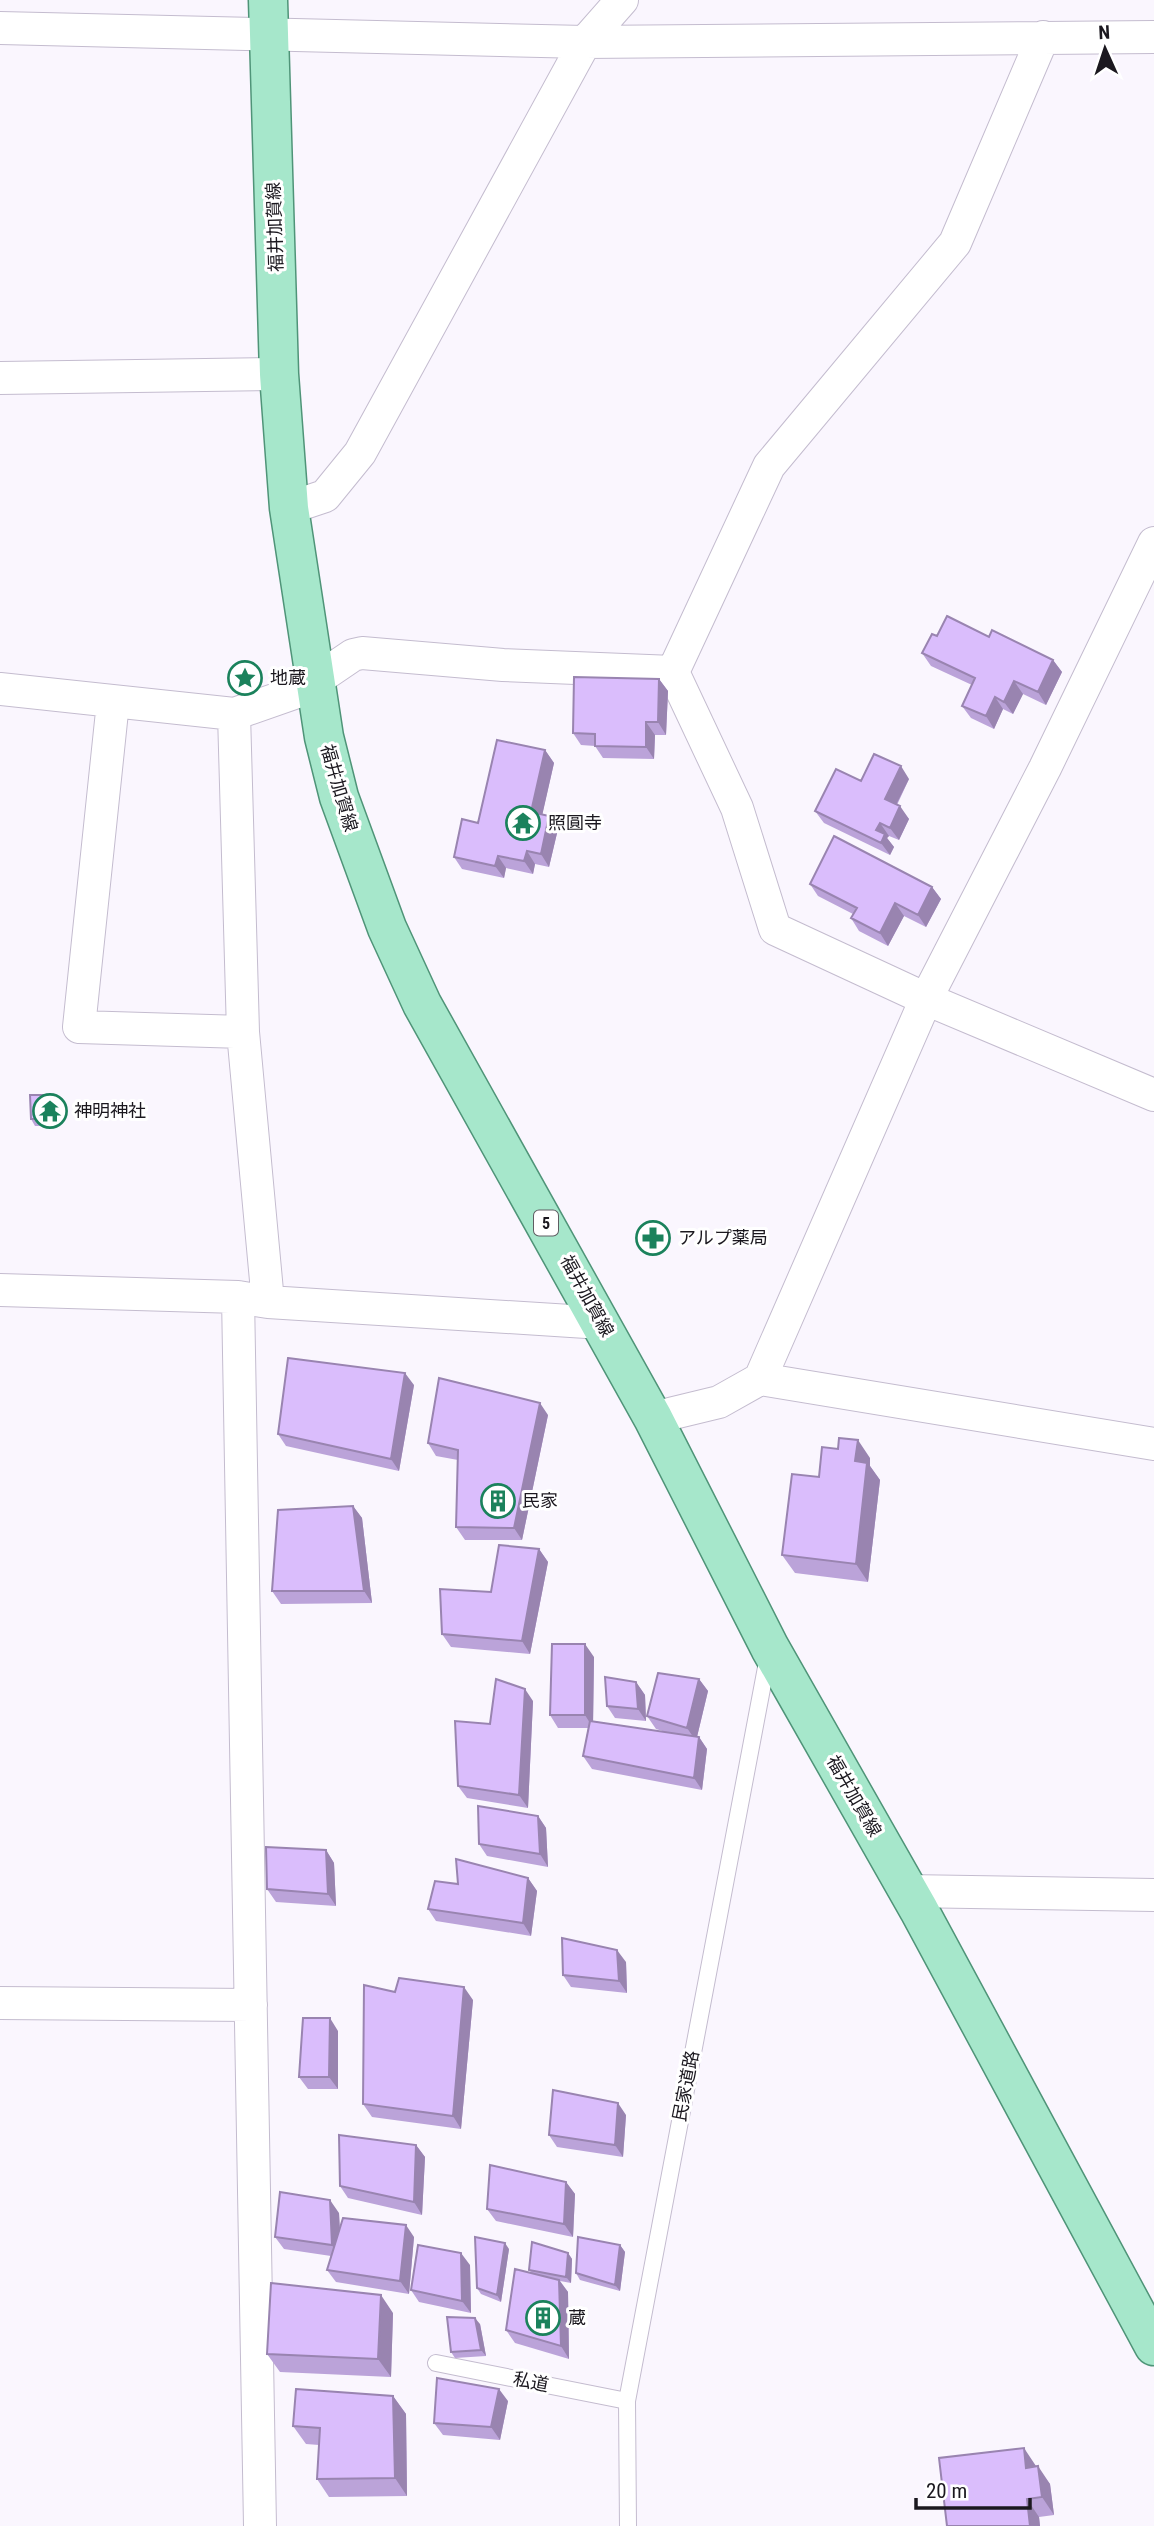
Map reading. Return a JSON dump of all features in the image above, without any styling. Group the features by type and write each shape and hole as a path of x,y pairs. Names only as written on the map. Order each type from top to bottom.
{"main road":[{"name":"福井加賀線","path":"268,17 279,374 289,508 315,683 339,797 387,928 422,1003 653,1418 770,1648 907,1891 1154,2346"}],"street":[{"path":"289,508 325,496 360,453 585,42 622,0"},
{"path":"0,28 268,17 585,42 1154,37"},
{"path":"673,672 769,466 955,243 1043,37"},
{"path":"0,378 279,374"},
{"path":"653,1418 719,1402 760,1379 926,999 1045,768 1154,543"},
{"path":"0,689 234,714 300,691 353,655 362,653 503,665 673,672"},
{"path":"673,672 737,808 775,929 926,999 1154,1095"},
{"path":"113,702 79,1027 243,1032"},
{"path":"234,714 253,1299 251,2005 260,2526"},
{"path":"0,1290 253,1299 602,1323"},
{"path":"760,1379 1154,1444"},
{"path":"907,1891 1154,1895"},
{"path":"0,2003 251,2005"}],"lane":[{"name":"民家道路","path":"628,2526 626,2401 770,1648"},
{"name":"私道","path":"436,2363 626,2401"}],"building":[{"path":"947,616 989,637 992,630 1053,660 1038,692 1014,681 1004,702 995,697 986,716 962,706 975,678 922,653 932,634 937,636"},
{"path":"574,677 659,679 658,722 646,722 646,747 595,746 595,734 573,733"},
{"path":"497,740 545,750 531,812 549,816 541,854 527,851 524,861 498,856 495,866 454,857 462,819 478,823"},
{"path":"874,754 901,766 885,799 900,806 890,828 880,823 876,830 885,834 881,843 815,811 836,769 861,781"},
{"path":"834,836 932,887 918,915 895,903 880,933 851,918 857,908 810,884"},
{"path":"30,1095 55,1095 55,1119 31,1119"},
{"path":"288,1358 405,1373 391,1459 278,1434"},
{"name":"民家","path":"439,1378 540,1403 514,1528 456,1527 458,1450 428,1443"},
{"path":"839,1438 858,1440 855,1461 867,1463 856,1564 782,1555 792,1474 819,1477 822,1447 838,1449"},
{"path":"353,1506 364,1591 272,1591 278,1510"},
{"name":"民家","path":"499,1545 539,1549 522,1641 442,1634 440,1589 491,1592"},
{"path":"552,1644 585,1644 585,1715 550,1715"},
{"path":"658,1673 699,1679 687,1728 647,1716"},
{"path":"605,1677 636,1682 638,1709 607,1706"},
{"path":"496,1679 525,1689 519,1795 458,1786 455,1721 490,1724"},
{"path":"590,1721 699,1737 694,1778 583,1756"},
{"path":"478,1806 538,1816 540,1854 479,1844"},
{"path":"266,1847 326,1850 328,1894 267,1889"},
{"path":"456,1859 528,1878 523,1923 428,1909 435,1881 458,1884"},
{"path":"562,1938 617,1950 619,1981 563,1975"},
{"path":"399,1978 464,1987 453,2116 363,2104 364,1985 395,1992"},
{"path":"303,2018 330,2018 329,2077 299,2077"},
{"path":"553,2090 618,2103 615,2145 549,2135"},
{"path":"339,2135 416,2145 414,2202 340,2186"},
{"path":"490,2165 566,2182 564,2224 487,2209"},
{"path":"280,2192 330,2200 332,2245 275,2237"},
{"path":"343,2218 406,2225 400,2281 327,2270"},
{"path":"475,2237 505,2243 497,2295 477,2288"},
{"path":"578,2237 620,2245 615,2285 576,2273"},
{"name":"蔵","path":"532,2242 568,2253 566,2277 529,2270"},
{"path":"418,2245 461,2253 462,2301 411,2290"},
{"name":"蔵","path":"515,2269 559,2280 561,2346 506,2330"},
{"path":"271,2283 381,2295 378,2359 267,2354"},
{"path":"447,2317 475,2318 481,2350 451,2352"},
{"path":"437,2378 499,2389 491,2427 434,2423"},
{"path":"296,2389 393,2396 395,2478 317,2479 320,2428 293,2426"},
{"path":"1024,2448 1026,2468 1038,2466 1042,2497 1027,2499 1030,2526 947,2526 939,2458"}],"place":[{"name":"地蔵","path":"245,678"},
{"name":"照圓寺","path":"523,823"},
{"name":"神明神社","path":"50,1111"},
{"name":"アルプ薬局","path":"653,1238"},
{"name":"民家","path":"498,1501"},
{"name":"蔵","path":"543,2318"}]}
